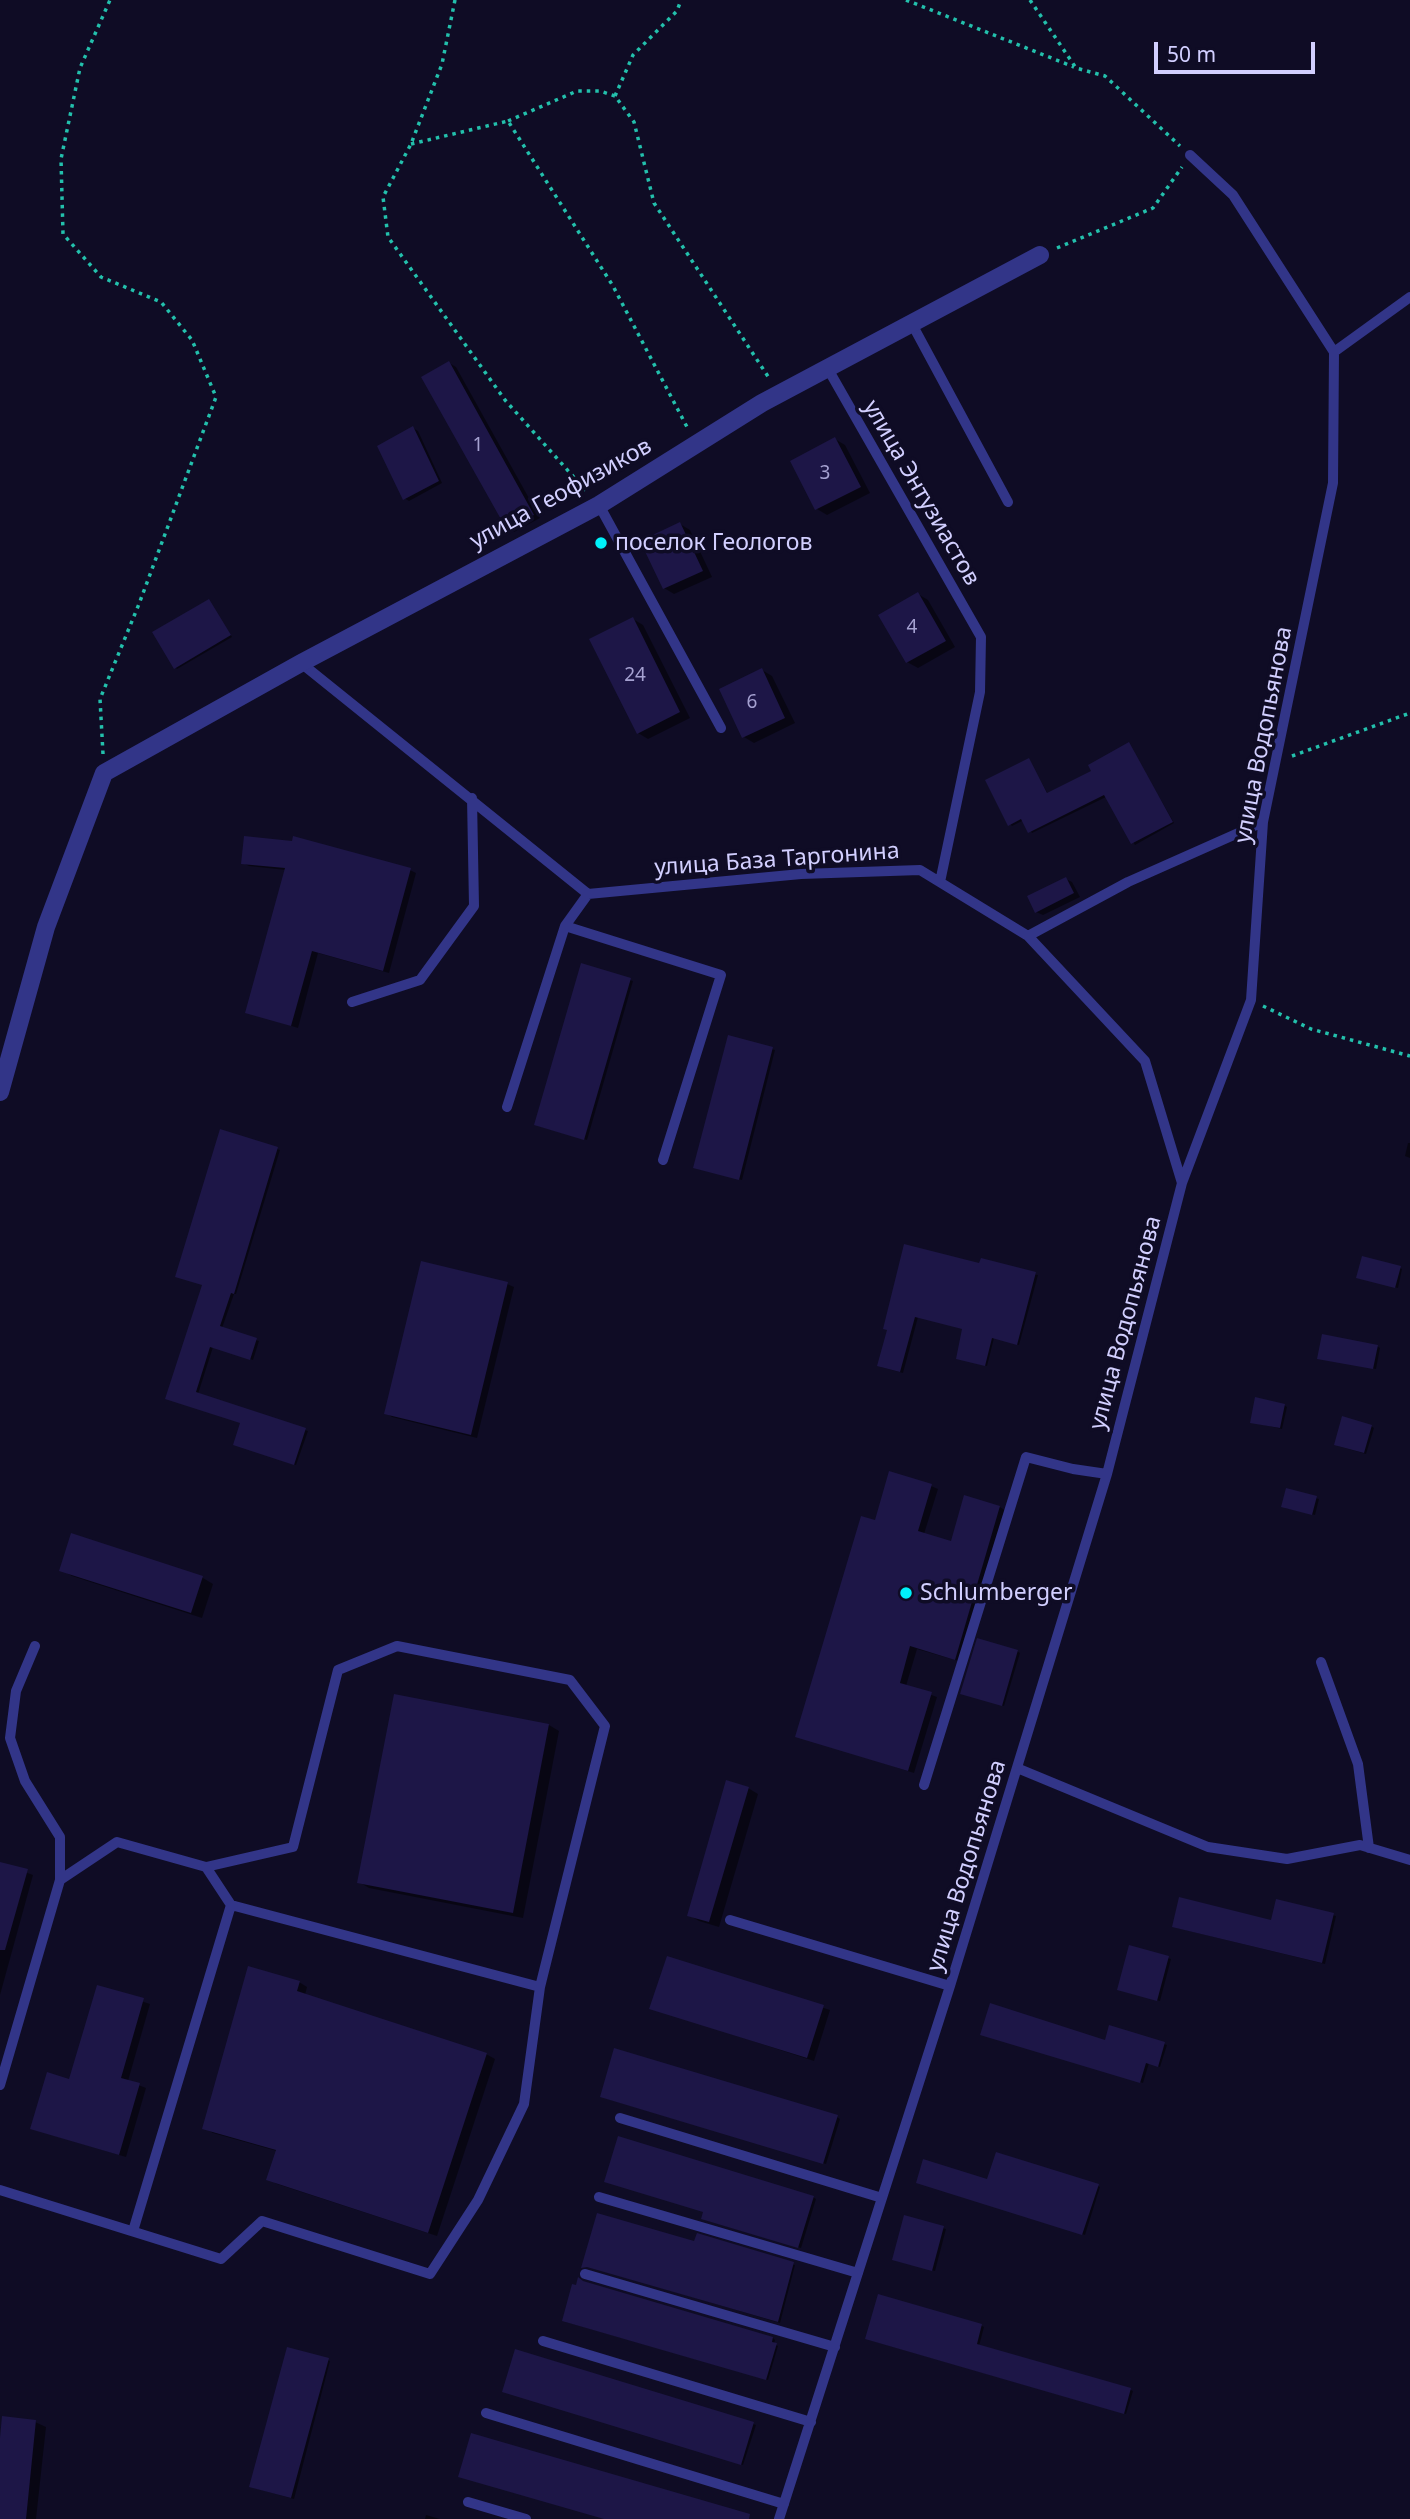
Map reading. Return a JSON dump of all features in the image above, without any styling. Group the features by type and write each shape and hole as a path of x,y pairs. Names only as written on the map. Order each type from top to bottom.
{"street":[{"name":"улица Геофизиков","path":"104,773 301,663 599,505 779,394 1040,255"},
{"path":"0,1092 46,928 104,773"}],"lane":[{"path":"1191,155 1233,195 1334,352 1410,297"},
{"path":"912,324 1008,502"},
{"name":"улица Водопьянова","path":"779,2519 950,1986 1107,1474 1182,1183 1251,1000 1263,822 1333,483 1334,352"},
{"name":"улица Энтузиастов","path":"828,369 981,637 980,692 940,882"},
{"path":"599,505 721,728"},
{"path":"301,663 588,894 565,926 507,1107"},
{"path":"352,1002 420,979 474,906 472,798"},
{"path":"1028,936 1128,883 1263,822"},
{"name":"улица База Таргонина","path":"588,894 801,874 920,870 1028,936 1145,1060 1182,1183"},
{"path":"565,926 721,975 663,1160"},
{"path":"924,1785 1026,1457 1107,1474"},
{"path":"0,2085 60,1880 60,1837 25,1781 10,1738 16,1691 35,1646"},
{"path":"0,2190 221,2259 262,2221 430,2274 478,2200 524,2104 540,1987 605,1727 570,1681 397,1646 338,1670 293,1847 206,1867 117,1842 60,1880"},
{"path":"1321,1662 1358,1764 1369,1848"},
{"path":"1017,1768 1208,1847 1287,1859 1360,1845 1410,1860"},
{"path":"206,1867 231,1905 540,1987"},
{"path":"134,2231 231,1905"},
{"path":"730,1920 950,1986"},
{"path":"620,2118 882,2198"},
{"path":"599,2196 859,2273"},
{"path":"585,2274 835,2347"},
{"path":"543,2341 811,2422"},
{"path":"486,2413 784,2504"},
{"path":"468,2502 526,2519"}],"path":[{"path":"104,773 100,699 139,604 216,397 192,340 161,302 101,277 63,234 61,159 80,68 110,0"},
{"path":"455,0 442,64 411,144 383,197 388,237 505,400 599,505"},
{"path":"615,96 633,55 677,11 681,0"},
{"path":"906,0 1076,68 1105,76 1191,155 1153,208 1040,255"},
{"path":"1030,0 1076,68"},
{"path":"411,144 509,121 577,91 600,90 615,96 634,122 654,203 779,394"},
{"path":"509,121 613,286 696,444"},
{"path":"1276,761 1410,713"},
{"path":"1251,1000 1311,1030 1410,1056"}],"building":[{"path":"449,361 534,515 507,530 421,377"},
{"path":"413,426 439,481 403,500 377,446"},
{"path":"835,437 861,487 815,510 790,461"},
{"path":"680,522 703,571 663,589 640,541"},
{"path":"918,592 946,641 906,663 878,615"},
{"path":"209,599 231,635 174,669 152,632"},
{"path":"633,617 680,712 637,734 589,639"},
{"path":"762,668 785,718 742,738 719,689"},
{"path":"1129,742 1173,822 1131,844 1104,795 1028,833 1021,819 1008,826 985,780 1029,758 1047,793 1091,771 1088,765"},
{"path":"244,836 292,841 293,836 411,868 383,971 312,951 291,1026 245,1013 285,868 241,864"},
{"path":"1066,877 1074,893 1035,913 1027,896"},
{"path":"581,963 631,978 584,1140 534,1125"},
{"path":"728,1035 773,1047 739,1180 693,1168"},
{"path":"220,1129 278,1147 234,1294 231,1293 220,1326 257,1338 250,1360 210,1347 196,1392 306,1428 294,1465 233,1445 240,1423 165,1399 202,1285 175,1277"},
{"path":"904,1244 979,1263 981,1258 1036,1272 1017,1345 992,1338 985,1366 956,1359 962,1329 915,1317 900,1372 877,1366 887,1330 883,1329"},
{"path":"1362,1256 1401,1266 1395,1288 1356,1278"},
{"path":"421,1261 508,1282 471,1435 384,1414"},
{"path":"1322,1334 1378,1345 1373,1369 1317,1359"},
{"path":"1255,1397 1285,1404 1280,1428 1250,1423"},
{"path":"1342,1416 1372,1425 1364,1453 1334,1445"},
{"name":"Schlumberger","path":"889,1471 932,1484 918,1531 951,1541 964,1495 1000,1506 955,1660 910,1646 900,1683 932,1692 908,1771 795,1737 861,1516 875,1520"},
{"path":"1286,1488 1317,1496 1312,1515 1281,1507"},
{"path":"71,1533 203,1576 191,1613 59,1571"},
{"path":"977,1638 1018,1650 1002,1706 960,1694"},
{"path":"394,1694 549,1724 513,1913 357,1883"},
{"path":"726,1780 749,1787 709,1922 687,1916"},
{"path":"0,1862 28,1869 5,1950 0,1950"},
{"path":"1179,1897 1271,1920 1276,1899 1334,1913 1322,1963 1172,1927"},
{"path":"1129,1945 1169,1956 1157,2001 1117,1990"},
{"path":"667,1956 824,2005 807,2058 649,2009"},
{"path":"248,1966 300,1981 297,1991 487,2053 428,2233 266,2180 276,2150 202,2129"},
{"path":"97,1985 144,1998 121,2078 140,2083 119,2155 30,2129 47,2072 69,2079"},
{"path":"990,2003 1105,2040 1109,2025 1165,2042 1158,2067 1146,2063 1140,2083 980,2035"},
{"path":"614,2048 838,2115 823,2164 600,2097"},
{"path":"618,2136 814,2196 798,2248 701,2219 703,2212 604,2182"},
{"path":"996,2152 1099,2184 1082,2235 916,2183 923,2159 987,2179"},
{"path":"597,2213 694,2241 697,2233 794,2262 778,2322 587,2267 581,2268"},
{"path":"904,2215 944,2226 932,2271 892,2260"},
{"path":"578,2277 583,2281 773,2337 772,2342 777,2343 766,2380 562,2321 572,2284 576,2285"},
{"path":"878,2294 982,2324 977,2344 1131,2388 1124,2414 865,2339"},
{"path":"287,2347 329,2358 291,2498 249,2487"},
{"path":"515,2349 754,2422 741,2465 502,2392"},
{"path":"2,2416 36,2420 26,2519 0,2519"},
{"path":"471,2433 750,2514 749,2519 604,2519 458,2477"}],"place":[{"name":"поселок Геологов","path":"601,543"},
{"name":"Schlumberger","path":"906,1593"}]}
